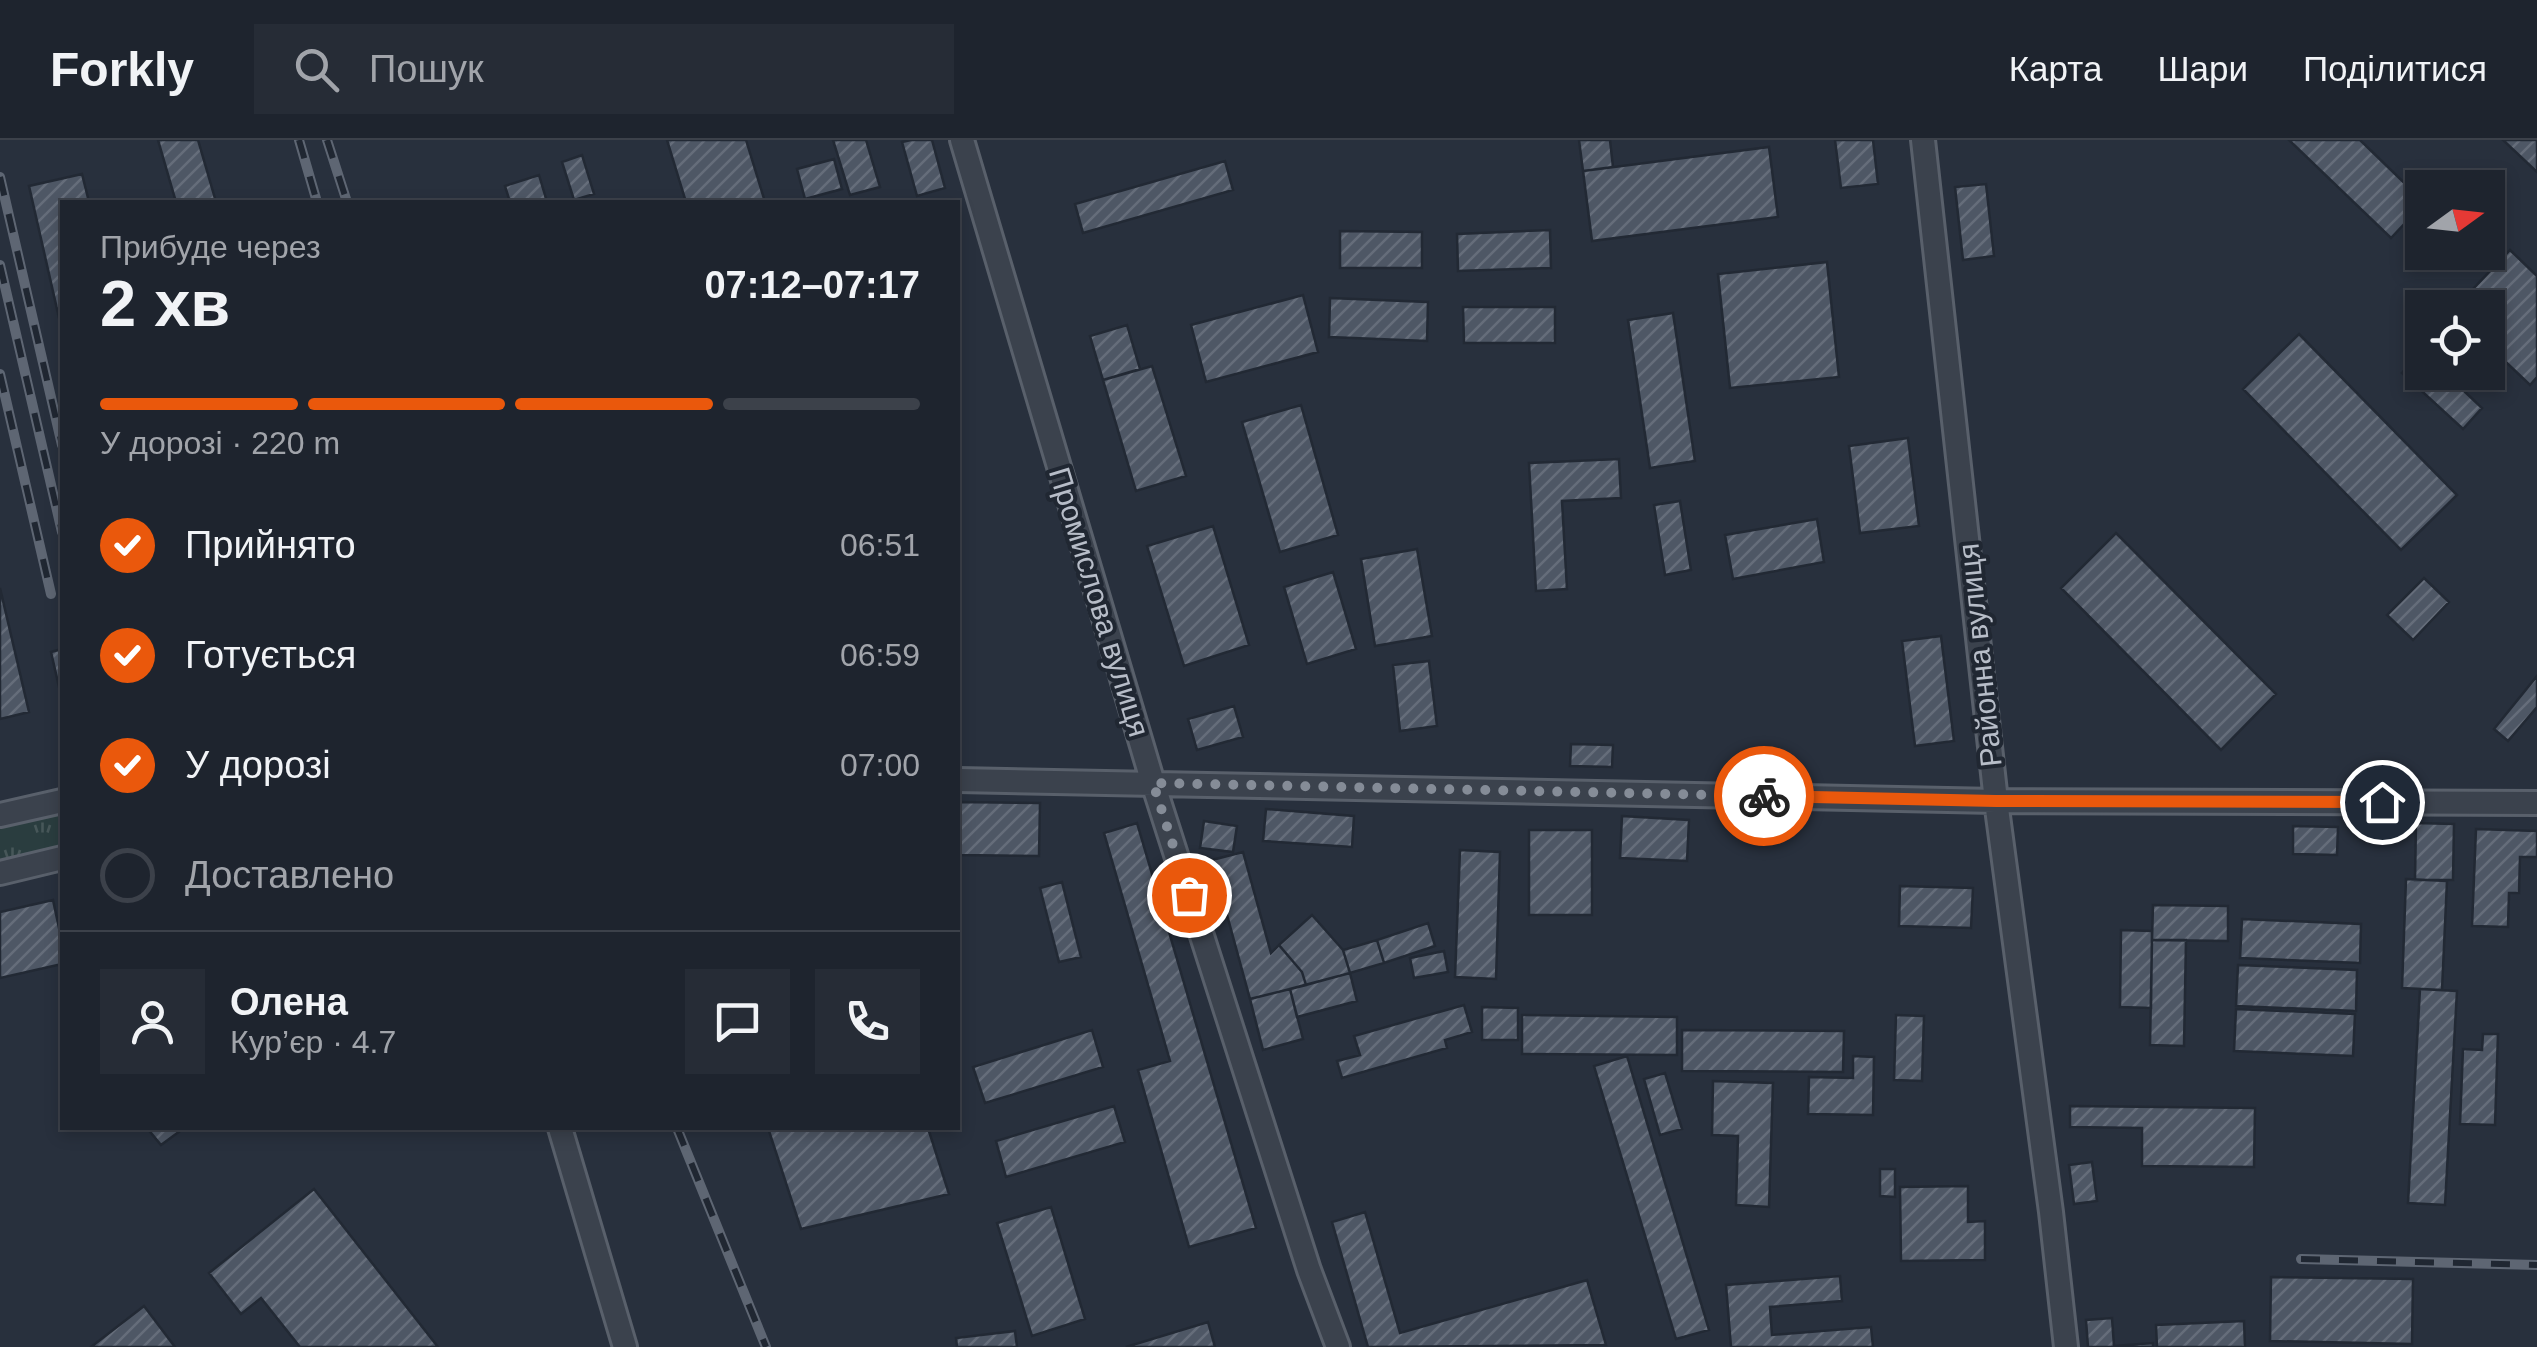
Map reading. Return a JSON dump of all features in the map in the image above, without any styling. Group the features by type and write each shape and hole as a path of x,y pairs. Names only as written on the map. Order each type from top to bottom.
{"street":[{"name":"Промислова вулиця","path":"962,140 1153,783 1338,1347"},
{"name":"Районна вулиця","path":"1924,140 1996,801 2052,1212 2066,1347"},
{"path":"960,780 1996,801 2537,802"},
{"path":"0,815 60,801"},
{"path":"0,873 60,858"},
{"path":"561,1130 625,1347"}],"green space":[{"path":"60,809 60,846 0,861 0,824"}],"building":[{"path":"158,140 198,140 215,200 175,200"},
{"path":"667,140 746,140 764,200 685,200"},
{"path":"833,140 866,140 880,187 850,195"},
{"path":"932,140 945,188 917,196 902,142"},
{"path":"1579,140 1610,140 1613,167 1583,171"},
{"path":"1835,140 1873,140 1878,184 1841,188"},
{"path":"2289,140 2360,140 2405,184 2405,223 2391,238"},
{"path":"2503,140 2537,140 2537,172"},
{"path":"1769,147 1778,217 1592,241 1583,171"},
{"path":"582,155 594,194 574,200 562,162"},
{"path":"834,159 842,189 805,199 797,169"},
{"path":"1225,161 1233,190 1083,233 1075,204"},
{"path":"82,174 88,200 60,200 60,322 29,186"},
{"path":"539,175 546,200 509,200 505,186"},
{"path":"1986,184 1994,256 1963,260 1955,187"},
{"path":"1550,230 1551,268 1458,271 1457,234"},
{"path":"1340,231 1422,232 1422,268 1340,268"},
{"path":"2510,250 2537,276 2537,377 2530,385 2505,361 2505,290 2472,290 2491,270 2505,270 2505,255"},
{"path":"1827,262 1839,377 1730,388 1718,274"},
{"path":"1303,295 1318,352 1206,382 1191,325"},
{"path":"1330,298 1428,302 1427,341 1329,337"},
{"path":"1463,307 1555,307 1555,343 1464,343"},
{"path":"1673,313 1695,461 1650,468 1628,320"},
{"path":"1127,325 1140,369 1103,380 1090,336"},
{"path":"2299,334 2457,495 2401,550 2243,389"},
{"path":"1152,366 1186,476 1136,491 1103,380"},
{"path":"2421,390 2463,390 2482,408 2463,429"},
{"path":"1301,405 1338,535 1280,552 1242,422"},
{"path":"1908,438 1919,526 1860,533 1849,446"},
{"path":"1619,459 1621,498 1562,501 1567,589 1536,591 1529,463"},
{"path":"1680,501 1691,570 1665,575 1654,505"},
{"path":"1817,519 1824,562 1733,579 1725,535"},
{"path":"1213,526 1249,645 1184,666 1147,546"},
{"path":"2116,533 2276,694 2221,750 2061,588"},
{"path":"1417,549 1432,636 1375,646 1361,559"},
{"path":"1333,572 1356,649 1307,664 1284,587"},
{"path":"2424,578 2449,602 2413,640 2387,615"},
{"path":"0,588 29,712 0,719"},
{"path":"1941,636 1954,741 1915,746 1902,641"},
{"path":"60,650 60,691 51,652"},
{"path":"1429,661 1437,726 1400,731 1393,665"},
{"path":"2537,676 2537,707 2508,741 2494,729"},
{"path":"1234,706 1243,737 1197,750 1188,719"},
{"path":"1571,744 1613,745 1612,767 1570,766"},
{"path":"960,802 1040,803 1039,856 960,855"},
{"path":"1266,809 1354,816 1352,847 1263,841"},
{"path":"1622,816 1689,820 1687,861 1620,858"},
{"path":"1204,821 1237,826 1233,852 1200,848"},
{"path":"1137,823 1256,1228 1189,1247 1138,1070 1170,1061 1104,833"},
{"path":"2416,823 2454,824 2453,880 2415,880"},
{"path":"2293,826 2338,827 2337,855 2293,854"},
{"path":"2476,829 2537,831 2537,857 2520,857 2519,893 2509,893 2508,927 2472,926"},
{"path":"1529,830 1592,830 1592,915 1529,915"},
{"path":"1460,850 1500,852 1496,979 1455,977"},
{"path":"1243,852 1271,953 1279,945 1302,972 1306,985 1250,999 1212,860"},
{"path":"2406,879 2447,881 2442,990 2402,988"},
{"path":"1062,882 1081,957 1059,962 1040,888"},
{"path":"1900,886 1973,888 1971,928 1899,926"},
{"path":"53,900 60,933 60,964 0,978 0,912"},
{"path":"2153,905 2228,906 2228,941 2152,940"},
{"path":"1312,915 1343,950 1350,973 1306,985 1302,972 1279,945"},
{"path":"2242,919 2361,924 2360,963 2240,958"},
{"path":"1428,923 1435,946 1384,963 1377,940"},
{"path":"2121,930 2152,931 2151,1008 2120,1007"},
{"path":"1377,940 1384,963 1350,973 1343,950"},
{"path":"2152,940 2186,940 2184,1046 2150,1045"},
{"path":"1444,951 1448,972 1414,978 1410,958"},
{"path":"2238,965 2357,970 2356,1011 2236,1006"},
{"path":"1350,973 1357,1001 1297,1017 1290,989"},
{"path":"1290,989 1303,1039 1263,1050 1250,999"},
{"path":"2420,989 2457,991 2445,1205 2408,1203"},
{"path":"1464,1005 1472,1032 1445,1040 1447,1048 1342,1078 1337,1061 1360,1055 1354,1036"},
{"path":"1482,1007 1518,1008 1518,1040 1482,1040"},
{"path":"2236,1009 2355,1014 2353,1056 2234,1051"},
{"path":"1522,1015 1677,1017 1677,1055 1522,1054"},
{"path":"1896,1015 1924,1016 1922,1081 1894,1080"},
{"path":"1092,1030 1103,1067 985,1103 973,1067"},
{"path":"1682,1030 1844,1031 1843,1072 1682,1071"},
{"path":"2483,1034 2498,1034 2495,1125 2460,1124 2463,1049 2482,1050"},
{"path":"1627,1056 1709,1330 1676,1339 1594,1066"},
{"path":"1853,1056 1874,1057 1873,1115 1808,1114 1809,1077 1853,1078"},
{"path":"1665,1073 1682,1129 1660,1135 1644,1079"},
{"path":"1713,1081 1773,1083 1769,1207 1736,1205 1738,1136 1712,1135"},
{"path":"1114,1106 1125,1142 1006,1177 996,1141"},
{"path":"2070,1106 2255,1108 2254,1167 2142,1166 2142,1128 2070,1127"},
{"path":"149,1130 181,1130 161,1145"},
{"path":"769,1130 929,1130 949,1194 801,1229"},
{"path":"2092,1162 2097,1201 2074,1204 2069,1165"},
{"path":"1880,1169 1895,1169 1895,1197 1880,1196"},
{"path":"1968,1186 1968,1222 1985,1221 1985,1260 1901,1261 1900,1187"},
{"path":"314,1189 438,1347 300,1347 261,1298 241,1314 209,1273"},
{"path":"1051,1207 1085,1319 1032,1336 997,1223"},
{"path":"1365,1212 1400,1333 1587,1280 1606,1345 1368,1347 1332,1222"},
{"path":"1840,1276 1842,1301 1770,1307 1772,1335 1871,1327 1873,1347 1731,1347 1726,1285"},
{"path":"2271,1277 2413,1279 2412,1344 2270,1341"},
{"path":"144,1306 175,1347 91,1347"},
{"path":"2112,1318 2114,1346 2153,1343 2153,1347 2088,1347 2086,1320"},
{"path":"2244,1321 2245,1347 2157,1347 2156,1325"},
{"path":"1208,1322 1215,1347 1126,1347"},
{"path":"1015,1331 1017,1347 957,1347 956,1338"}],"railway":[{"path":"299,140 316,200"},
{"path":"327,140 346,200"},
{"path":"0,177 60,436"},
{"path":"0,265 60,523"},
{"path":"0,374 51,594"},
{"path":"678,1130 766,1347"},
{"path":"2301,1259 2537,1265"}],"way so far":[{"path":"1189,895 1153,783 1764,796"}],"route":[{"path":"1764,796 2382,802"}]}
